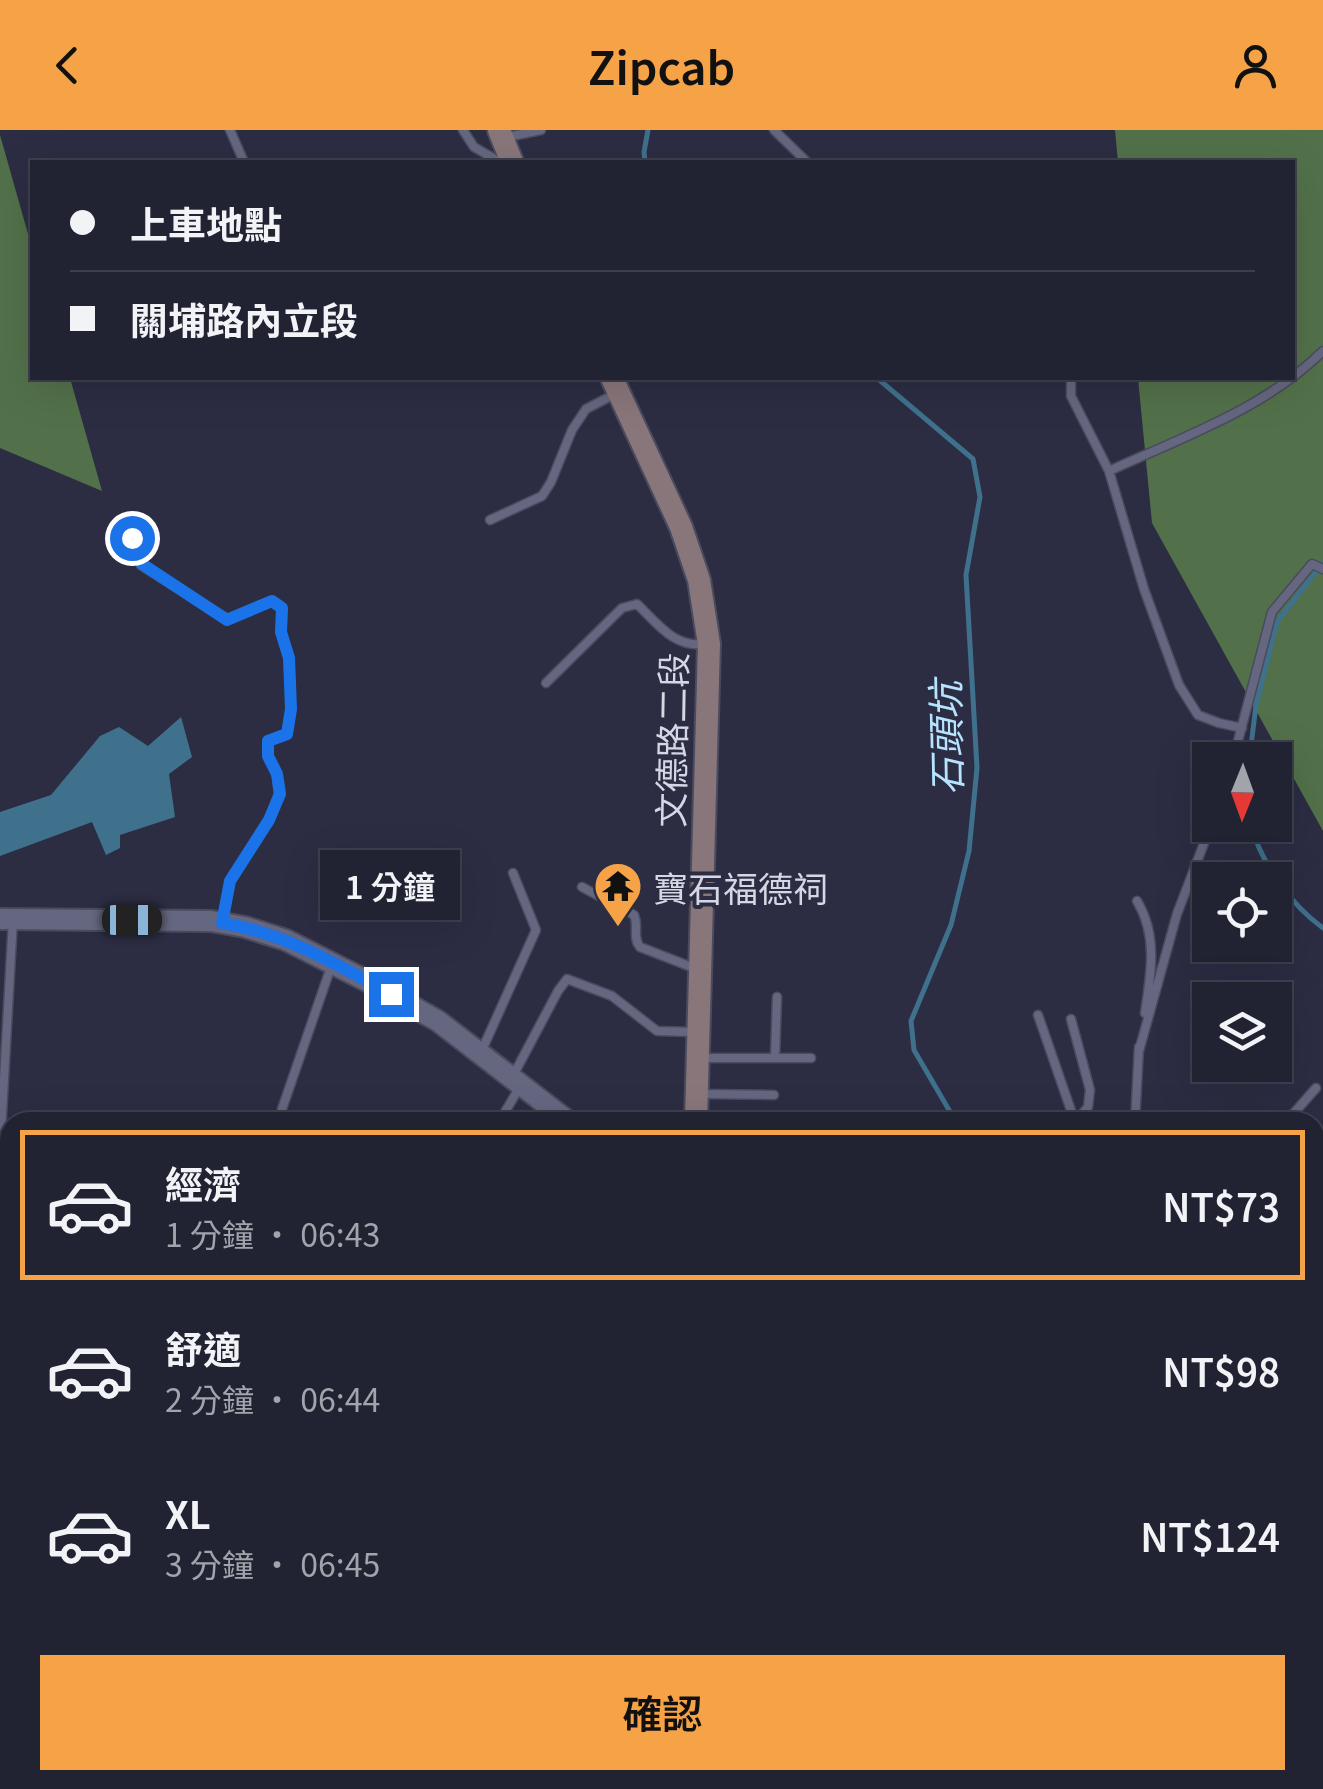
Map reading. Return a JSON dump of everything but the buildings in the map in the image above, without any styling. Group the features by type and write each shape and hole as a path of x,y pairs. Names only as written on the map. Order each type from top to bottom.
{"main road":[{"path":"501,134 511,160"},
{"name":"文德路二段","path":"616,385 681,527 699,580 710,644 696,1112"}],"street":[{"path":"6,919 222,923 245,926 286,940 438,1021 556,1112"}],"lane":[{"path":"230,130 243,160"},
{"path":"463,130 474,147 497,160"},
{"path":"501,134 541,130"},
{"path":"774,130 805,160"},
{"path":"1295,376 1323,350"},
{"path":"1071,380 1072,396 1108,471 1179,685 1198,715 1242,728"},
{"path":"1108,471 1245,410 1289,380"},
{"path":"490,520 542,496 572,430 586,410 616,385"},
{"path":"132,538 142,564 227,620 272,601 282,608 281,632 289,658 291,709 287,734 268,741 268,756 277,774 280,794 269,820 230,881 222,923"},
{"path":"1238,742 1272,612 1312,564 1323,568"},
{"path":"546,683 622,608 637,604 674,639 692,646 710,644"},
{"path":"1139,1051 1177,914 1205,842"},
{"path":"480,1054 536,930 513,873"},
{"path":"582,886 634,914 640,947 699,969"},
{"path":"1136,1112 1152,941 1148,918 1138,901"},
{"path":"1,1112 6,919"},
{"path":"282,1109 332,964"},
{"path":"504,1112 558,991 568,979 612,996 657,1031 698,1032"},
{"path":"775,1058 777,997"},
{"path":"1038,1015 1072,1112"},
{"path":"1071,1020 1090,1090 1084,1112"},
{"path":"697,1058 810,1058"},
{"path":"1295,1112 1316,1088"},
{"path":"696,1094 774,1095"}],"green space":[{"path":"1115,130 1323,130 1323,831 1292,775 1292,742 1274,742 1152,523 1138,380 1295,380 1295,160 1118,160"},
{"path":"0,135 30,241 30,380 71,380 102,491 0,448"}],"water":[{"path":"181,717 192,757 169,774 175,817 120,835 120,848 106,855 92,822 0,856 0,812 51,795 100,736 119,727 148,746"}],"waterway":[{"name":"石頭坑","path":"645,160 648,130"},
{"name":"石頭坑","path":"879,380 973,459 980,497 966,575 977,768 969,851 951,925 911,1021 914,1050 950,1112"},
{"path":"1251,742 1256,705 1277,622 1323,563"},
{"path":"1257,842 1279,882 1323,928"}],"place":[{"name":"寶石福德祠","path":"618,928"}],"route":[{"path":"132,538 142,564 227,620 272,601 282,608 281,632 289,658 291,709 287,734 268,741 268,756 277,774 280,794 269,820 230,881 222,923 245,926 286,940 391,994"}]}
